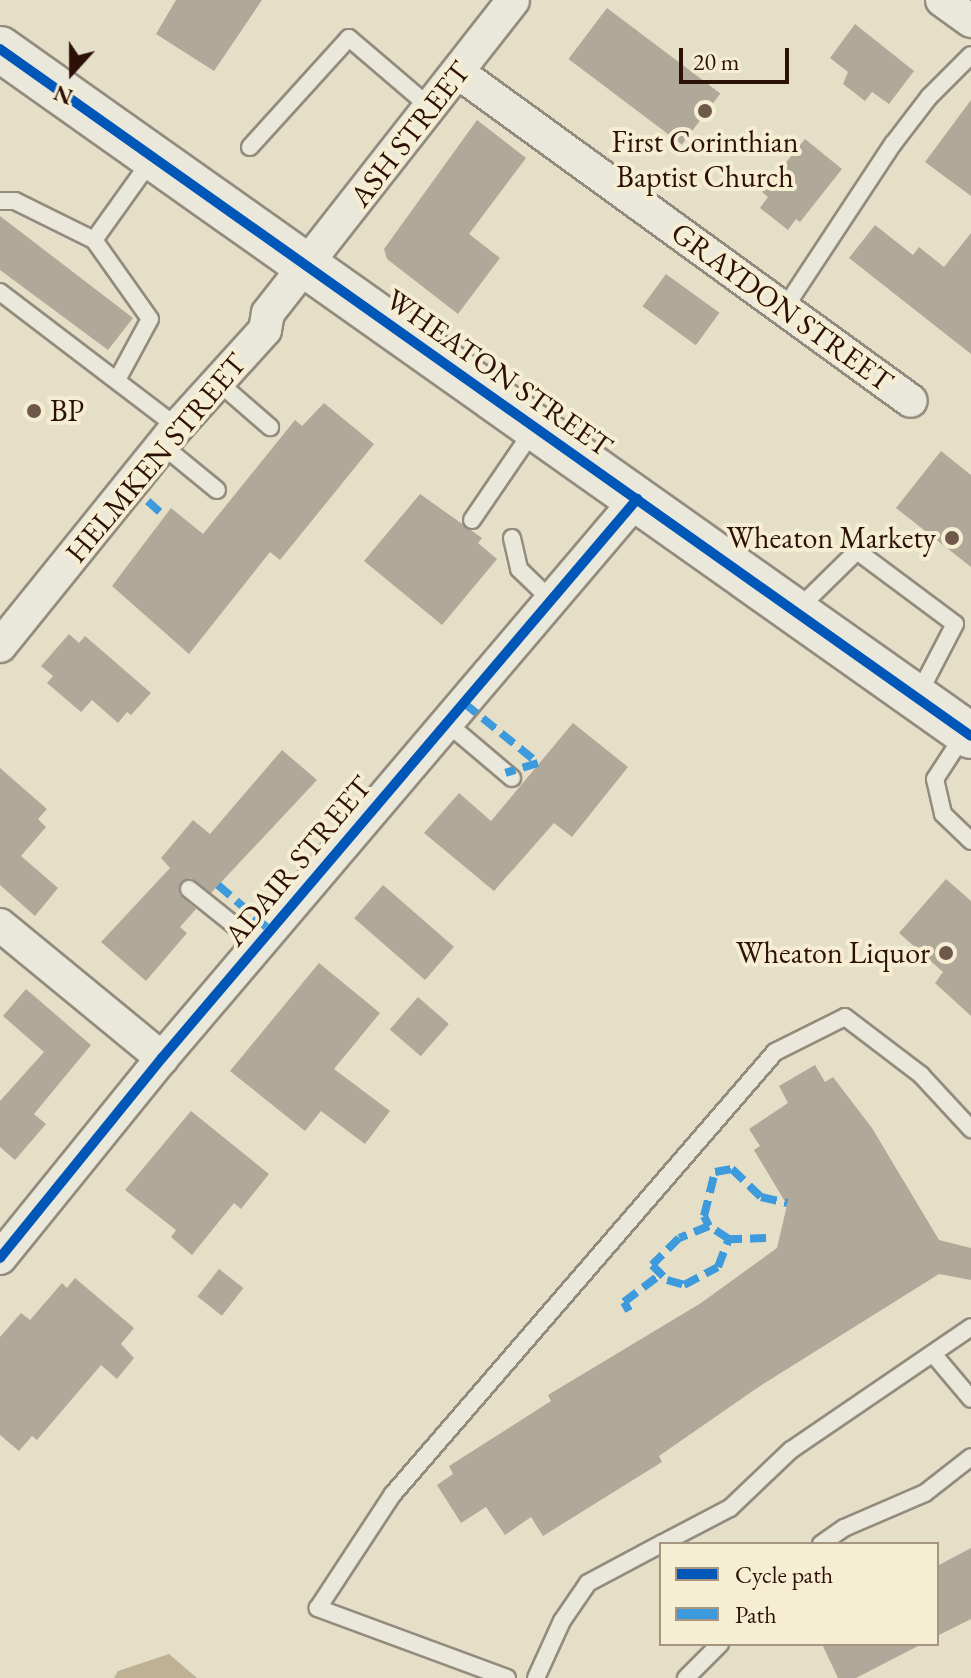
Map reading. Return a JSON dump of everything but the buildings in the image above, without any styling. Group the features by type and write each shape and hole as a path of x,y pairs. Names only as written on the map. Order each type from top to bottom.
{"main road":[{"name":"WHEATON STREET","path":"0,49 306,268 797,610 968,734"}],"street":[{"name":"ASH STREET","path":"306,268 513,0"},
{"path":"942,0 971,21"},
{"name":"GRAYDON STREET","path":"459,73 911,401"},
{"name":"HELMKEN STREET","path":"0,646 170,436 265,330 268,313 306,268"},
{"name":"ADAIR STREET","path":"0,1258 162,1058 637,499"},
{"path":"0,925 162,1058"}],"lane":[{"path":"250,147 349,38 431,108"},
{"path":"784,309 902,132 971,55"},
{"path":"94,240 153,157"},
{"path":"0,201 15,201 94,240 150,319 117,380"},
{"path":"0,292 117,380 217,490"},
{"path":"218,382 270,427"},
{"path":"472,520 535,428"},
{"path":"512,538 519,569 551,600"},
{"path":"797,610 857,551 955,624 918,696"},
{"path":"447,723 512,778"},
{"path":"968,734 935,779 943,814 971,841"},
{"path":"189,889 258,944"},
{"path":"507,1678 318,1608 393,1494 775,1052 845,1017 921,1075 971,1129"},
{"path":"665,1542 730,1508 791,1450 971,1327"},
{"path":"934,1355 971,1399"},
{"path":"824,1542 844,1528 925,1493 971,1457"},
{"path":"536,1678 562,1621 588,1583 659,1545"},
{"path":"686,1678 718,1646"}],"shaded area":[{"path":"169,1654 197,1678 114,1678 118,1671"}],"marked path":[{"path":"130,485 162,514"},
{"path":"464,703 538,763 506,773"},
{"path":"218,885 270,930"},
{"path":"766,1238 729,1239 709,1226 704,1216 715,1172 732,1169 761,1197 787,1203"},
{"path":"709,1226 679,1238 652,1265 667,1280 684,1285 718,1267 729,1239"},
{"path":"629,1311 624,1302 661,1274"}],"cycle path":[{"path":"0,49 971,736"},
{"path":"0,1258 162,1058 637,499"}],"place":[{"name":"First Corinthian Baptist Church","path":"705,111"},
{"name":"BP","path":"34,411"},
{"name":"Wheaton Markety","path":"952,538"},
{"name":"Wheaton Liquor","path":"946,953"}]}
